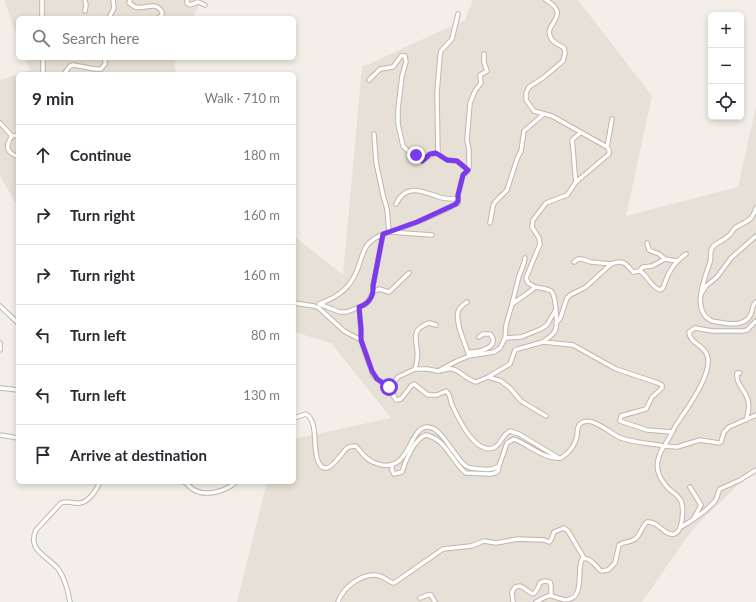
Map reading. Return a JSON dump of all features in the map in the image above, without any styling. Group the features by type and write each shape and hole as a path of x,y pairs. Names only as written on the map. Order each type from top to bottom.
{"street":[{"path":"42,0 42,16"},
{"path":"85,0 85,11"},
{"path":"110,16 114,8 113,0"},
{"path":"130,0 129,3 137,7 150,4 158,7 162,12 161,16"},
{"path":"187,0 187,3 190,5 198,2 205,5"},
{"path":"546,0 555,6 558,12 557,18 550,30 549,35 553,41 564,48 565,53 563,60 543,78 529,87 526,93 526,100 534,111 552,116 607,147"},
{"path":"438,154 437,94 440,56 441,52 452,38 458,14"},
{"path":"314,306 332,299 346,288 357,271 367,244 378,236 417,222 456,204 463,175 468,170 469,150 467,136 470,103 475,91 482,83 480,75 487,72 484,62 484,54"},
{"path":"369,80 380,69 393,67 401,56 405,56 406,62 402,76 398,109 398,124 404,148 416,155 421,160 424,160 432,153 438,154 447,160 457,161 468,170"},
{"path":"43,60 43,72"},
{"path":"66,72 70,66 73,65 101,69 105,64 105,60"},
{"path":"490,223 495,202 507,190 521,151 524,131 544,114"},
{"path":"543,342 555,331 556,310 554,294 551,291 535,287 527,282 526,278 540,244 539,238 532,227 532,221 546,203 567,195 576,182 592,167 608,156 609,152 607,147 612,119"},
{"path":"0,123 12,136"},
{"path":"576,182 574,169 575,156 572,140 580,133"},
{"path":"374,134 376,162 387,209 389,232"},
{"path":"12,136 16,135"},
{"path":"12,136 8,144 8,148 10,154 16,156"},
{"path":"396,204 401,196 406,192 414,190 440,197 458,199"},
{"path":"756,208 751,219 735,228 727,238 716,244 711,249 710,262 703,282 701,294 703,313 709,320 712,321 736,324 742,323 749,317 756,302"},
{"path":"389,232 432,235"},
{"path":"319,304 340,312 347,312 368,302 373,292 383,234"},
{"path":"701,294 706,286 716,277 731,258 756,236"},
{"path":"647,243 649,250 659,254 665,259 676,261"},
{"path":"574,262 578,259 582,259 591,262 611,264 624,262 628,264 634,272 639,271 644,273 656,289 661,290 676,261 686,254"},
{"path":"469,355 490,353 497,350 503,343 506,325 525,258"},
{"path":"639,271 643,267 652,266 665,259"},
{"path":"556,323 560,319 567,298 586,287 611,264"},
{"path":"373,292 379,289 389,292 409,272"},
{"path":"512,304 535,287"},
{"path":"296,302 314,306 322,310 344,331 361,340"},
{"path":"467,302 461,306 458,313 462,335 469,355"},
{"path":"0,306 16,321"},
{"path":"359,307 361,340 373,375 388,385 396,400 401,399 414,384 428,395 436,395 446,391 449,394 451,403 461,423 472,438 481,446 488,448 494,447 501,442 504,435 510,431 519,434 559,458"},
{"path":"505,338 521,337 541,329 547,325 556,310"},
{"path":"681,527 681,502 663,482 657,470 659,456 694,397 707,372 709,364 707,354 690,337 689,332 690,330 696,328 712,331 744,331 756,321"},
{"path":"415,369 417,355 415,340 416,332 429,323 436,325"},
{"path":"438,371 469,355 471,352 487,349 492,344 493,338 490,334 483,334 479,337"},
{"path":"393,396 396,378 415,369 438,371 454,370 474,382 478,382 510,364 515,350 543,342 577,346 596,359 616,369 660,384 662,388 652,397 646,409 621,416 620,421 647,430 672,432"},
{"path":"0,343 0,350"},
{"path":"740,373 737,373 736,378 747,396 750,405 746,420"},
{"path":"488,377 501,381 510,388 521,401 546,416"},
{"path":"0,388 16,390"},
{"path":"296,417 306,414 310,417 314,427 317,460 323,467 334,465 346,449 353,446 356,446 364,458 369,461 384,466 392,465 401,460 421,430 428,427 433,428 439,433 466,466 473,469 487,470 499,466"},
{"path":"392,465 394,474 402,472 414,447 422,436 426,435 436,439 446,448 466,473 493,474 498,471 507,443 514,438 544,455 559,458 563,457 571,450 577,429 580,424 584,423 593,423 601,426 622,438 677,447 700,440 719,443 721,442 724,432 729,427 756,416"},
{"path":"0,436 16,438"},
{"path":"338,602 339,598 347,589 365,576 380,576 394,583 442,549 465,548 484,541 496,543 518,539 544,540 549,542 554,532 564,528 568,531 584,558 589,559 601,571 608,570 615,563 619,545 635,539 642,527 647,522 655,523 671,534 677,533 681,527 694,519 716,499 720,489 740,480 756,470"},
{"path":"70,602 65,582 58,568 41,555 36,548 33,538 36,530 61,503 65,501 79,503 83,502 93,494 99,484"},
{"path":"187,484 195,490 210,492 223,490 233,484"},
{"path":"690,488 701,505 694,519"},
{"path":"536,602 551,595 568,600 577,594 581,562 584,558"},
{"path":"512,602 512,592 515,587 520,586 530,594 533,594 537,592 540,583 544,581 550,582 551,595"},
{"path":"420,598 431,595 435,602"}],"shaded area":[{"path":"4,0 201,0 194,16 16,16 16,33"},
{"path":"473,0 578,0 652,96 626,216 738,187 756,106 756,467 692,530 642,602 237,602 266,484 296,484 296,439 391,418 331,343 296,333 296,238 343,275 362,67 465,20"},
{"path":"26,60 176,60 174,65 177,72 24,72 30,70"},
{"path":"16,75 16,204 0,176 0,80"}],"route":[{"path":"389,387 373,375 361,340 359,307 368,302 373,292 383,234 417,222 458,203 458,195 463,175 468,170 457,161 447,160 436,153 430,154 422,161 416,155"}]}
